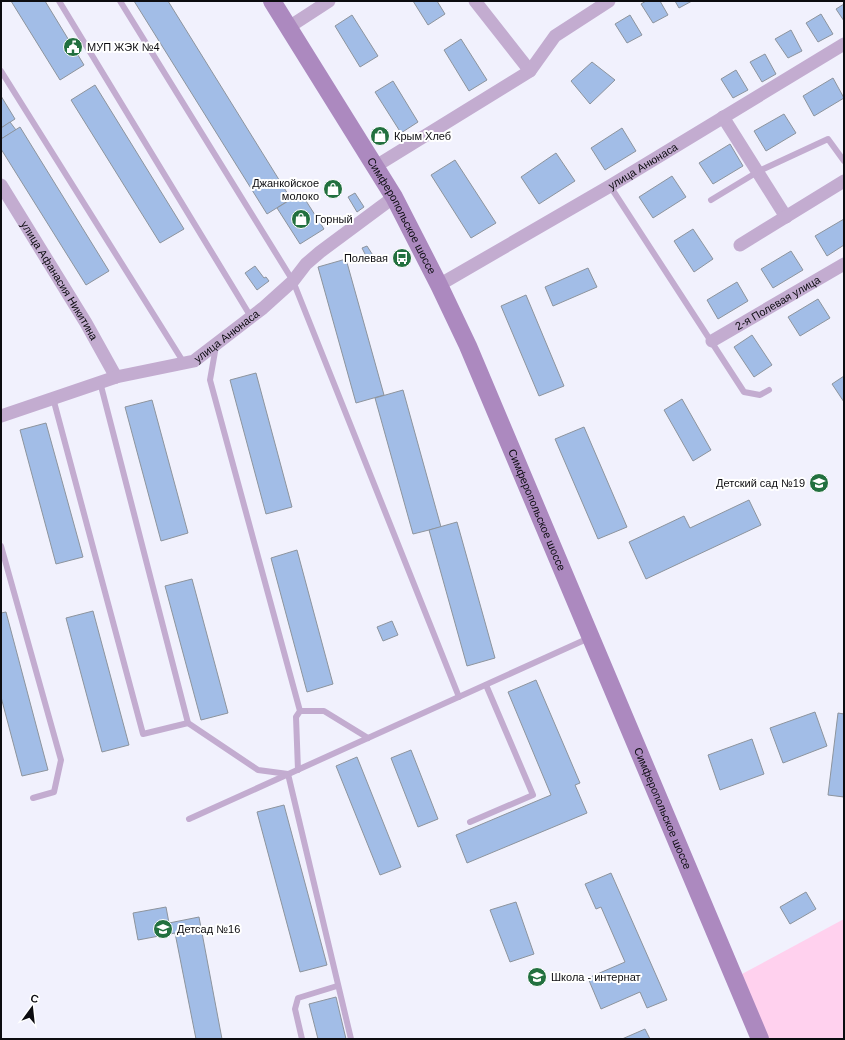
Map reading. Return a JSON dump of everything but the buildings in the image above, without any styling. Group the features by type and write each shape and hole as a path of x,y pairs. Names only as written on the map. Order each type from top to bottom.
{"main road":[{"name":"Симферопольское шоссе","path":"272,1 394,197 468,346 760,1039"}],"street":[{"path":"289,27 329,1"},
{"path":"475,1 530,71"},
{"path":"376,166 530,71 556,36 609,1"},
{"name":"улица Анюнаса","path":"439,285 610,186 844,44"},
{"path":"723,117 786,217"},
{"path":"740,245 844,181"},
{"name":"улица Афанасия Никитина","path":"1,185 86,323 116,377"},
{"name":"улица Анюнаса","path":"1,416 116,377 194,361 252,317 293,281 306,264 320,252 394,197"},
{"name":"2-я Полевая улица","path":"712,341 844,264"}],"lane":[{"path":"59,1 252,317"},
{"path":"120,1 293,281 459,697"},
{"path":"1,71 184,363"},
{"path":"712,200 757,172 828,139 844,161"},
{"path":"610,186 744,392 760,395 769,390"},
{"path":"216,344 210,380 300,711 296,717 298,770"},
{"path":"100,382 188,723 258,770 288,774"},
{"path":"53,398 143,734 188,723"},
{"path":"1,546 61,760 54,792 33,798"},
{"path":"189,819 590,637"},
{"path":"470,822 533,795 486,685"},
{"path":"300,711 324,711 368,738"},
{"path":"288,774 337,986 351,1039"},
{"path":"302,1039 295,1009 298,998 337,986"}],"shaded area":[{"path":"844,919 844,1039 769,1039 742,974"}],"place":[{"name":"МУП ЖЭК №4","path":"73,47"},
{"name":"Крым Хлеб","path":"380,136"},
{"name":"Джанкойское молоко","path":"333,189"},
{"name":"Горный","path":"301,219"},
{"name":"Полевая","path":"402,258"},
{"name":"Детский сад №19","path":"819,483"},
{"name":"Детсад №16","path":"163,929"},
{"name":"Школа - интернат","path":"537,977"}]}
